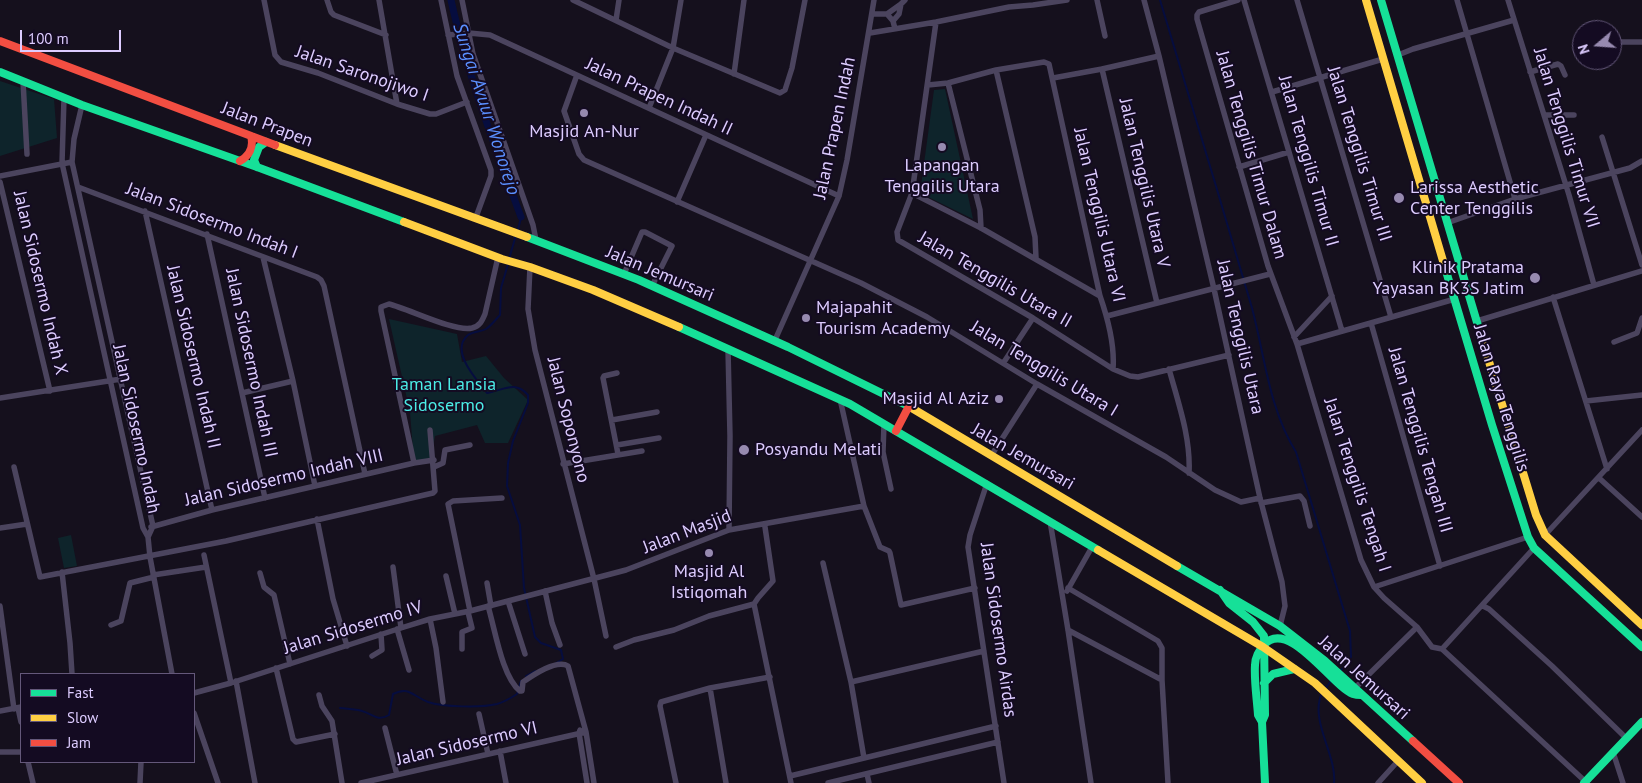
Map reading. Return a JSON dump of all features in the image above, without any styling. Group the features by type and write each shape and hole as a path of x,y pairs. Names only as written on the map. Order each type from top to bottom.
{"main road":[{"name":"Jalan Raya Tenggilis","path":"1366,0 1492,425 1528,537 1534,548 1642,647"},
{"name":"Jalan Raya Tenggilis","path":"1381,0 1506,421 1536,515 1545,535 1642,626"},
{"name":"Jalan Prapen","path":"0,41 251,136 259,145 476,217 523,236"},
{"path":"0,72 82,105 250,162 500,258 593,290 840,399 987,483 1263,647 1319,688 1422,783"},
{"path":"250,162 259,145 251,136"},
{"path":"1410,148 1416,144 1425,144"},
{"name":"Jalan Jemursari","path":"523,236 624,274 775,340 909,406 990,456 1280,626 1345,683 1355,688 1459,783"},
{"path":"896,430 909,406"},
{"path":"1492,425 1506,421"},
{"path":"1220,590 1227,602 1252,619 1264,636 1265,715 1262,722 1265,783"},
{"path":"1262,722 1258,716 1255,664 1256,656 1272,638 1282,638 1333,673"},
{"path":"1264,683 1273,674 1294,669"},
{"path":"1345,683 1353,694 1364,696"},
{"path":"1586,782 1642,722"}],"street":[{"name":"Jalan Saronojiwo I","path":"264,0 275,55 281,62 318,73 397,104 432,114 467,102"},
{"path":"327,0 334,15 386,35"},
{"path":"379,0 397,104"},
{"path":"441,0 457,76 492,172 476,217"},
{"path":"462,0 467,33 473,54 533,225 536,240"},
{"path":"573,0 673,48 777,93 784,92 792,68 804,0"},
{"path":"616,20 619,0"},
{"path":"649,108 673,48 681,0"},
{"path":"734,74 744,0"},
{"name":"Jalan Prapen Indah","path":"775,340 838,196 847,160 870,33 874,0"},
{"path":"1007,0 1009,7"},
{"path":"870,33 1009,7 1067,0"},
{"path":"1097,0 1104,36"},
{"name":"Jalan Tenggilis Utara","path":"1144,0 1214,289 1261,501 1282,582 1285,602 1280,626"},
{"name":"Jalan Tenggilis Timur Dalam","path":"1238,0 1199,12 1196,17 1270,274 1297,344"},
{"name":"Jalan Tenggilis Timur II","path":"1244,0 1342,331"},
{"name":"Jalan Tenggilis Timur III","path":"1297,0 1391,317"},
{"path":"1457,0 1515,199"},
{"name":"Jalan Tenggilis Timur VII","path":"1508,0 1566,185 1594,285"},
{"path":"872,14 886,14 903,2"},
{"path":"893,21 899,14 903,2"},
{"path":"886,14 893,21 895,29"},
{"path":"1398,55 1514,20"},
{"name":"Jalan Tenggilis Utara II","path":"936,22 912,193 897,232 900,242 1033,318 1114,370 1130,376 1138,376 1228,355"},
{"name":"Jalan Prapen Indah II","path":"449,35 467,33 490,35 838,196"},
{"path":"1622,42 1642,42"},
{"path":"1053,78 1159,56"},
{"path":"1272,92 1383,59"},
{"name":"Jalan Tenggilis Utara VI","path":"996,70 1044,62 1048,63 1050,67 1100,296 1107,316 1114,357 1114,370"},
{"path":"1530,72 1558,64 1565,75"},
{"name":"Jalan Tenggilis Utara V","path":"1102,69 1157,303"},
{"path":"928,85 948,83 996,70 1035,237 1036,258"},
{"name":"Jalan Tenggilis Utara I","path":"577,75 564,110 580,157 584,160 861,283 926,316 1004,362 1037,384 1166,457 1215,490 1240,502 1300,496 1305,503 1310,526"},
{"path":"23,81 27,154"},
{"path":"948,83 976,193 981,228"},
{"name":"Jalan Sidosermo Indah","path":"64,98 62,163 143,528 148,536"},
{"name":"Jalan Sidosermo Indah","path":"82,105 74,139 72,162 98,273 152,526 148,536"},
{"path":"1544,115 1574,115"},
{"path":"677,202 706,134"},
{"path":"1602,137 1642,265"},
{"path":"1239,167 1289,152"},
{"path":"1448,223 1515,199 1630,168 1642,161"},
{"path":"0,176 72,162"},
{"name":"Jalan Sidosermo Indah X","path":"0,182 50,391"},
{"name":"Jalan Sidosermo Indah I","path":"78,187 207,234 321,280 324,286 364,474"},
{"path":"912,193 1036,258 1100,296"},
{"path":"81,201 96,194"},
{"name":"Jalan Sidosermo Indah II","path":"145,211 212,510"},
{"path":"624,274 642,232 645,232 672,246 652,286"},
{"name":"Jalan Sidosermo Indah III","path":"207,234 265,498"},
{"path":"263,257 293,381 315,486"},
{"path":"414,463 381,311 383,305 389,304 458,328 474,327 483,320 500,258"},
{"name":"Jalan Soponyono","path":"530,267 529,319 535,350 594,579 606,636"},
{"path":"1477,321 1642,271"},
{"path":"88,276 98,273"},
{"path":"1107,316 1270,274"},
{"path":"1294,337 1332,296"},
{"path":"1553,297 1607,469"},
{"path":"1297,344 1455,299"},
{"path":"1004,362 1033,318"},
{"path":"1614,342 1640,330 1642,318"},
{"name":"Jalan Tenggilis Tengah III","path":"1371,323 1440,566"},
{"name":"Jalan Tenggilis Tengah I","path":"1297,344 1361,560 1374,587 1417,627 1432,647 1442,650 1586,782"},
{"path":"728,349 730,436 729,530"},
{"path":"1169,369 1190,458 1190,473"},
{"path":"617,373 604,376 603,378 618,454"},
{"path":"0,398 121,379"},
{"path":"242,393 293,381"},
{"path":"990,456 1037,384"},
{"path":"1586,401 1642,395"},
{"path":"840,399 864,506 880,547 889,551 901,605 975,588"},
{"path":"612,420 657,412"},
{"path":"884,424 883,452 891,489"},
{"path":"14,467 40,577 226,541 434,493 434,460 430,430"},
{"path":"1545,535 1641,432"},
{"path":"617,445 659,438"},
{"path":"434,467 443,463 445,450 470,445"},
{"path":"563,464 642,451"},
{"name":"Jalan Sidosermo Indah VIII","path":"143,528 364,474 434,460"},
{"path":"1599,478 1642,517"},
{"name":"Jalan Sidosermo Airdas","path":"987,483 968,541 1004,783"},
{"path":"462,649 462,632 472,628 448,503 502,498"},
{"name":"Jalan Masjid","path":"522,597 646,564 729,530 864,506"},
{"path":"317,519 333,599 347,646"},
{"path":"1050,521 1091,783"},
{"path":"0,528 27,524"},
{"path":"616,647 754,604 773,580 764,527"},
{"path":"148,536 153,576 172,673"},
{"path":"1374,587 1528,537"},
{"path":"1063,597 1092,547"},
{"path":"1442,650 1534,548"},
{"path":"204,556 255,783"},
{"path":"823,562 851,682 864,758"},
{"path":"111,625 121,621 130,583 153,576 206,567"},
{"path":"392,568 399,628 409,670"},
{"path":"62,572 72,673"},
{"path":"260,573 264,587 274,595 290,664"},
{"path":"446,576 455,614"},
{"path":"487,583 489,606 506,668 511,681 518,689 522,691 523,682 539,672 562,664 567,665 570,669 586,732 594,783"},
{"path":"1068,588 1158,641 1162,648 1168,783"},
{"path":"545,591 552,623 560,645"},
{"name":"Jalan Sidosermo IV","path":"195,693 399,628 469,612 522,597"},
{"path":"508,601 526,654"},
{"path":"754,604 790,780 864,758 996,726"},
{"path":"0,606 18,708 0,710"},
{"path":"1483,606 1489,609 1552,666 1626,738"},
{"path":"430,620 436,648 443,702"},
{"path":"1355,688 1417,627"},
{"path":"1068,630 1162,680"},
{"path":"372,656 382,650 381,634"},
{"path":"851,682 984,651"},
{"path":"276,668 293,739 296,742 334,734"},
{"path":"676,783 660,706 661,702 710,688 770,677"},
{"path":"710,688 726,783"},
{"path":"319,695 322,706 332,721 342,783"},
{"path":"478,714 488,754"},
{"path":"195,716 218,783"},
{"path":"583,724 579,733 587,783"},
{"path":"385,728 397,775"},
{"name":"Jalan Sidosermo VI","path":"361,783 586,732"},
{"path":"195,742 202,739"},
{"path":"828,783 998,742"},
{"path":"500,751 506,783"},
{"path":"0,752 20,752"},
{"path":"1613,752 1623,783"},
{"path":"1378,783 1398,761"},
{"path":"28,763 33,783"},
{"path":"140,763 140,783"},
{"path":"867,774 869,783"}],"green space":[{"path":"0,81 54,99 57,138 0,156"},
{"name":"Lapangan Tenggilis Utara","path":"945,89 973,219 920,193 934,90"},
{"name":"Taman Lansia Sidosermo","path":"389,319 457,334 462,362 486,356 504,378 528,400 508,443 485,443 477,425 435,436 431,460 414,463 410,412"},
{"path":"71,535 77,566 64,568 58,538"}],"waterway":[{"name":"Sungai Avuur Wonorejo","path":"451,0 473,82 521,217"},
{"path":"1160,0 1252,308 1274,400 1287,435 1296,452 1350,631 1351,657 1341,670"},
{"path":"518,230 521,217"},
{"path":"509,259 516,235"},
{"path":"508,264 501,288 500,315 486,329 468,335 463,342 462,349 467,365 487,393 514,387 523,390 528,395 528,403 513,441 508,463 507,486 520,525 524,588 535,637 541,643 561,650 563,659 556,663"},
{"path":"526,676 535,671"},
{"path":"340,708 362,711 378,718 385,717 389,715 393,694 403,691 407,691 435,704 462,706 497,704 517,694 521,681"},
{"path":"1325,689 1331,681"},
{"path":"1322,693 1319,703 1319,715 1332,761 1334,783"}],"traffic: fast":[{"path":"1381,0 1479,329"},
{"path":"0,72 82,105 404,222"},
{"path":"257,167 254,160 259,147 266,142"},
{"path":"527,237 639,280 788,347 910,407"},
{"path":"1446,271 1528,537 1534,548 1642,647"},
{"path":"679,327 850,404 1098,550"},
{"path":"1177,566 1280,626 1325,661 1413,741"},
{"path":"1220,590 1229,603 1253,622 1264,636 1265,715 1262,722 1265,783"},
{"path":"1262,722 1258,715 1255,662 1262,647 1274,639 1285,640 1297,646 1344,688 1353,694 1361,695"},
{"path":"1264,683 1273,674 1294,669"},
{"path":"1584,783 1642,722"}],"traffic: slow":[{"path":"1366,0 1446,271"},
{"path":"275,145 527,237"},
{"path":"404,222 502,259 593,290 679,327"},
{"path":"1479,329 1536,515 1545,535 1642,625"},
{"path":"910,407 1177,566"},
{"path":"1098,550 1263,647 1315,683 1422,783"}],"traffic: jam":[{"path":"0,41 275,145"},
{"path":"240,161 250,151 252,144 251,136"},
{"path":"896,431 909,406"},
{"path":"1413,741 1459,783"}],"place":[{"name":"Masjid An-Nur","path":"584,113"},
{"name":"Lapangan Tenggilis Utara","path":"942,147"},
{"name":"Larissa Aesthetic Center Tenggilis","path":"1399,198"},
{"name":"Klinik Pratama Yayasan BK3S Jatim","path":"1535,278"},
{"name":"Majapahit Tourism Academy","path":"806,318"},
{"name":"Masjid Al Aziz","path":"999,399"},
{"name":"Posyandu Melati","path":"744,450"},
{"name":"Masjid Al Istiqomah","path":"709,553"}]}
